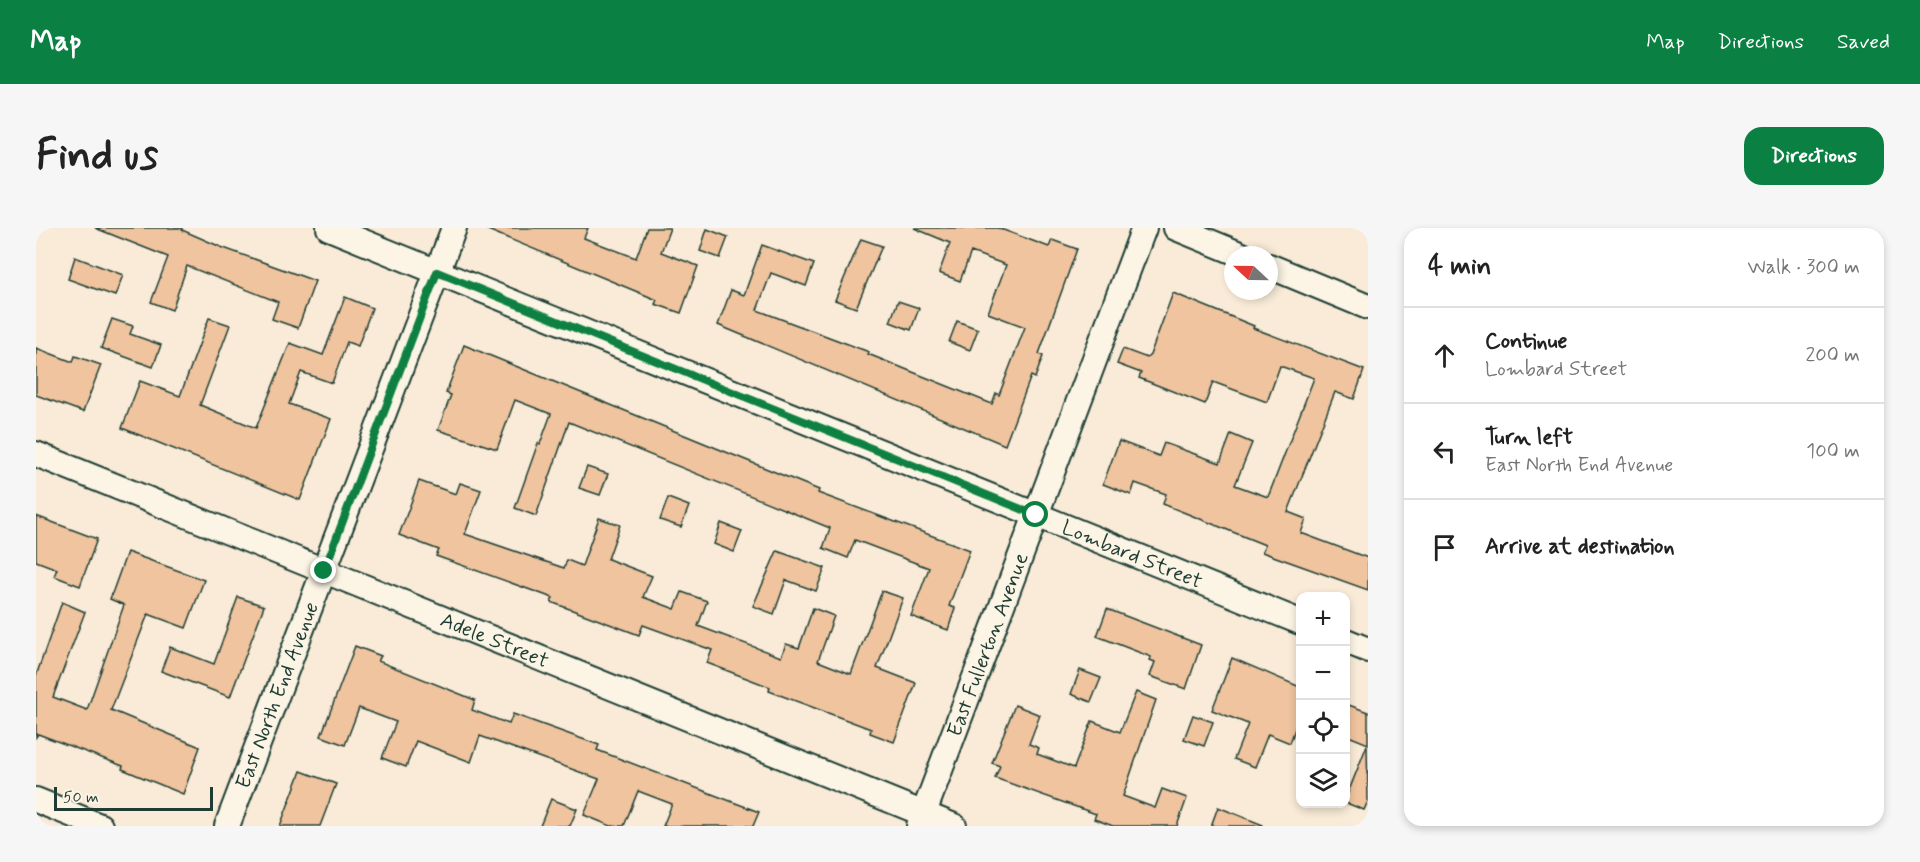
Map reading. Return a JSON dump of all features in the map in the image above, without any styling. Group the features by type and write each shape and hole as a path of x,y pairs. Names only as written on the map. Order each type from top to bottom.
{"street":[{"name":"Lombard Street","path":"329,228 1296,620"},
{"name":"East North End Avenue","path":"227,826 454,228"},
{"name":"East Fullerton Avenue","path":"921,820 1144,228"},
{"path":"1176,228 1224,248"},
{"path":"1278,270 1368,307"},
{"name":"Adele Street","path":"36,454 324,571 921,820 954,826"},
{"path":"1350,643 1368,650"},
{"path":"36,800 100,826"}],"building":[{"path":"95,228 182,228 221,247 315,281 298,328 272,319 278,302 187,266 172,310 151,302 168,257"},
{"path":"483,228 588,228 584,238 636,258 647,228 670,228 661,252 698,266 681,313 655,304 657,300"},
{"path":"914,228 998,228 1049,247 1052,240 1077,249 1039,354 1043,356 1035,378 1031,376 1005,445 718,325 731,290 744,295 762,245 814,264 806,286 771,273 757,310 869,352 868,354 992,404 996,393 999,395 1025,327 988,313 1006,265 971,252 960,281 939,273 950,243"},
{"path":"707,229 728,237 720,258 700,251"},
{"path":"861,239 882,246 856,308 835,300"},
{"path":"75,257 123,275 115,296 68,279"},
{"path":"1173,293 1254,326 1253,328 1364,370 1354,399 1335,392 1288,512 1306,519 1301,533 1368,558 1368,590 1262,552 1265,545 1163,504 1166,494 1135,483 1131,495 1103,484 1119,441 1159,456 1164,443 1220,463 1231,434 1252,443 1235,485 1268,497 1314,378 1280,366 1267,402 1213,382 1205,404 1139,378 1141,373 1117,364 1123,349 1147,358 1150,355"},
{"path":"345,297 372,308 358,346 347,342 332,383 301,372 289,404 331,419 300,500 122,428 140,381 180,396 209,318 230,325 200,405 256,428 290,343 323,355"},
{"path":"898,301 919,308 911,330 890,322"},
{"path":"112,319 133,326 130,334 161,345 153,367 101,348"},
{"path":"957,321 978,329 970,350 949,342"},
{"path":"464,345 819,490 818,493 970,550 949,606 955,608 948,630 911,616 929,568 855,540 848,558 823,548 830,528 569,422 536,516 515,508 551,414 515,400 497,449 438,430 451,395 446,393"},
{"path":"36,348 73,362 75,356 101,365 83,412 36,395"},
{"path":"587,467 608,474 600,495 579,488"},
{"path":"419,481 456,494 460,483 481,490 465,534 564,568 567,560 582,566 599,518 620,525 608,559 652,576 643,597 675,609 682,592 707,601 698,626 781,657 786,644 799,648 813,608 834,616 818,661 851,674 882,591 903,598 877,668 916,683 894,742 870,733 871,729 769,691 770,687 707,663 712,650 643,625 639,635 551,602 553,598 436,556 439,550 399,535"},
{"path":"668,498 689,506 681,527 660,520"},
{"path":"36,516 97,539 80,586 54,576 57,569 36,561"},
{"path":"721,523 742,531 734,552 714,544"},
{"path":"777,551 825,568 816,591 786,580 774,614 753,606"},
{"path":"127,552 204,580 186,628 148,614 111,710 200,747 183,794 122,769 123,766 38,734 36,737 36,676 62,602 85,612 53,697 87,710 124,605 110,599"},
{"path":"238,597 264,606 230,697 161,671 170,647 214,664"},
{"path":"1107,609 1201,645 1186,689 1150,676 1155,662 1150,660 1151,657 1097,636"},
{"path":"355,646 381,656 378,661 475,700 472,710 509,724 513,714 599,745 597,750 759,812 753,826 663,826 672,804 638,791 624,826 611,826 584,815 599,779 480,736 471,762 416,741 406,767 382,758 396,722 359,708 345,745 321,736"},
{"path":"1232,658 1296,685 1296,726 1290,743 1268,734 1255,767 1234,759 1248,724 1212,710"},
{"path":"1080,670 1101,678 1091,702 1071,694"},
{"path":"1136,692 1156,700 1123,796 1155,808 1162,789 1187,798 1177,826 1113,826 1094,819 1096,814 995,778 1000,766 992,763 1015,705 1040,715 1029,744 1039,748 1037,754 1074,768 1092,721 1120,732"},
{"path":"1350,705 1368,712 1368,744 1350,737"},
{"path":"1193,715 1213,722 1204,746 1184,739"},
{"path":"1367,745 1368,801 1364,810 1350,805 1350,788"},
{"path":"301,771 336,784 320,826 280,826"},
{"path":"551,799 577,809 570,826 540,826"},
{"path":"1218,807 1263,825 1263,826 1211,826"}],"route":[{"path":"324,571 437,272 1036,515"}]}
